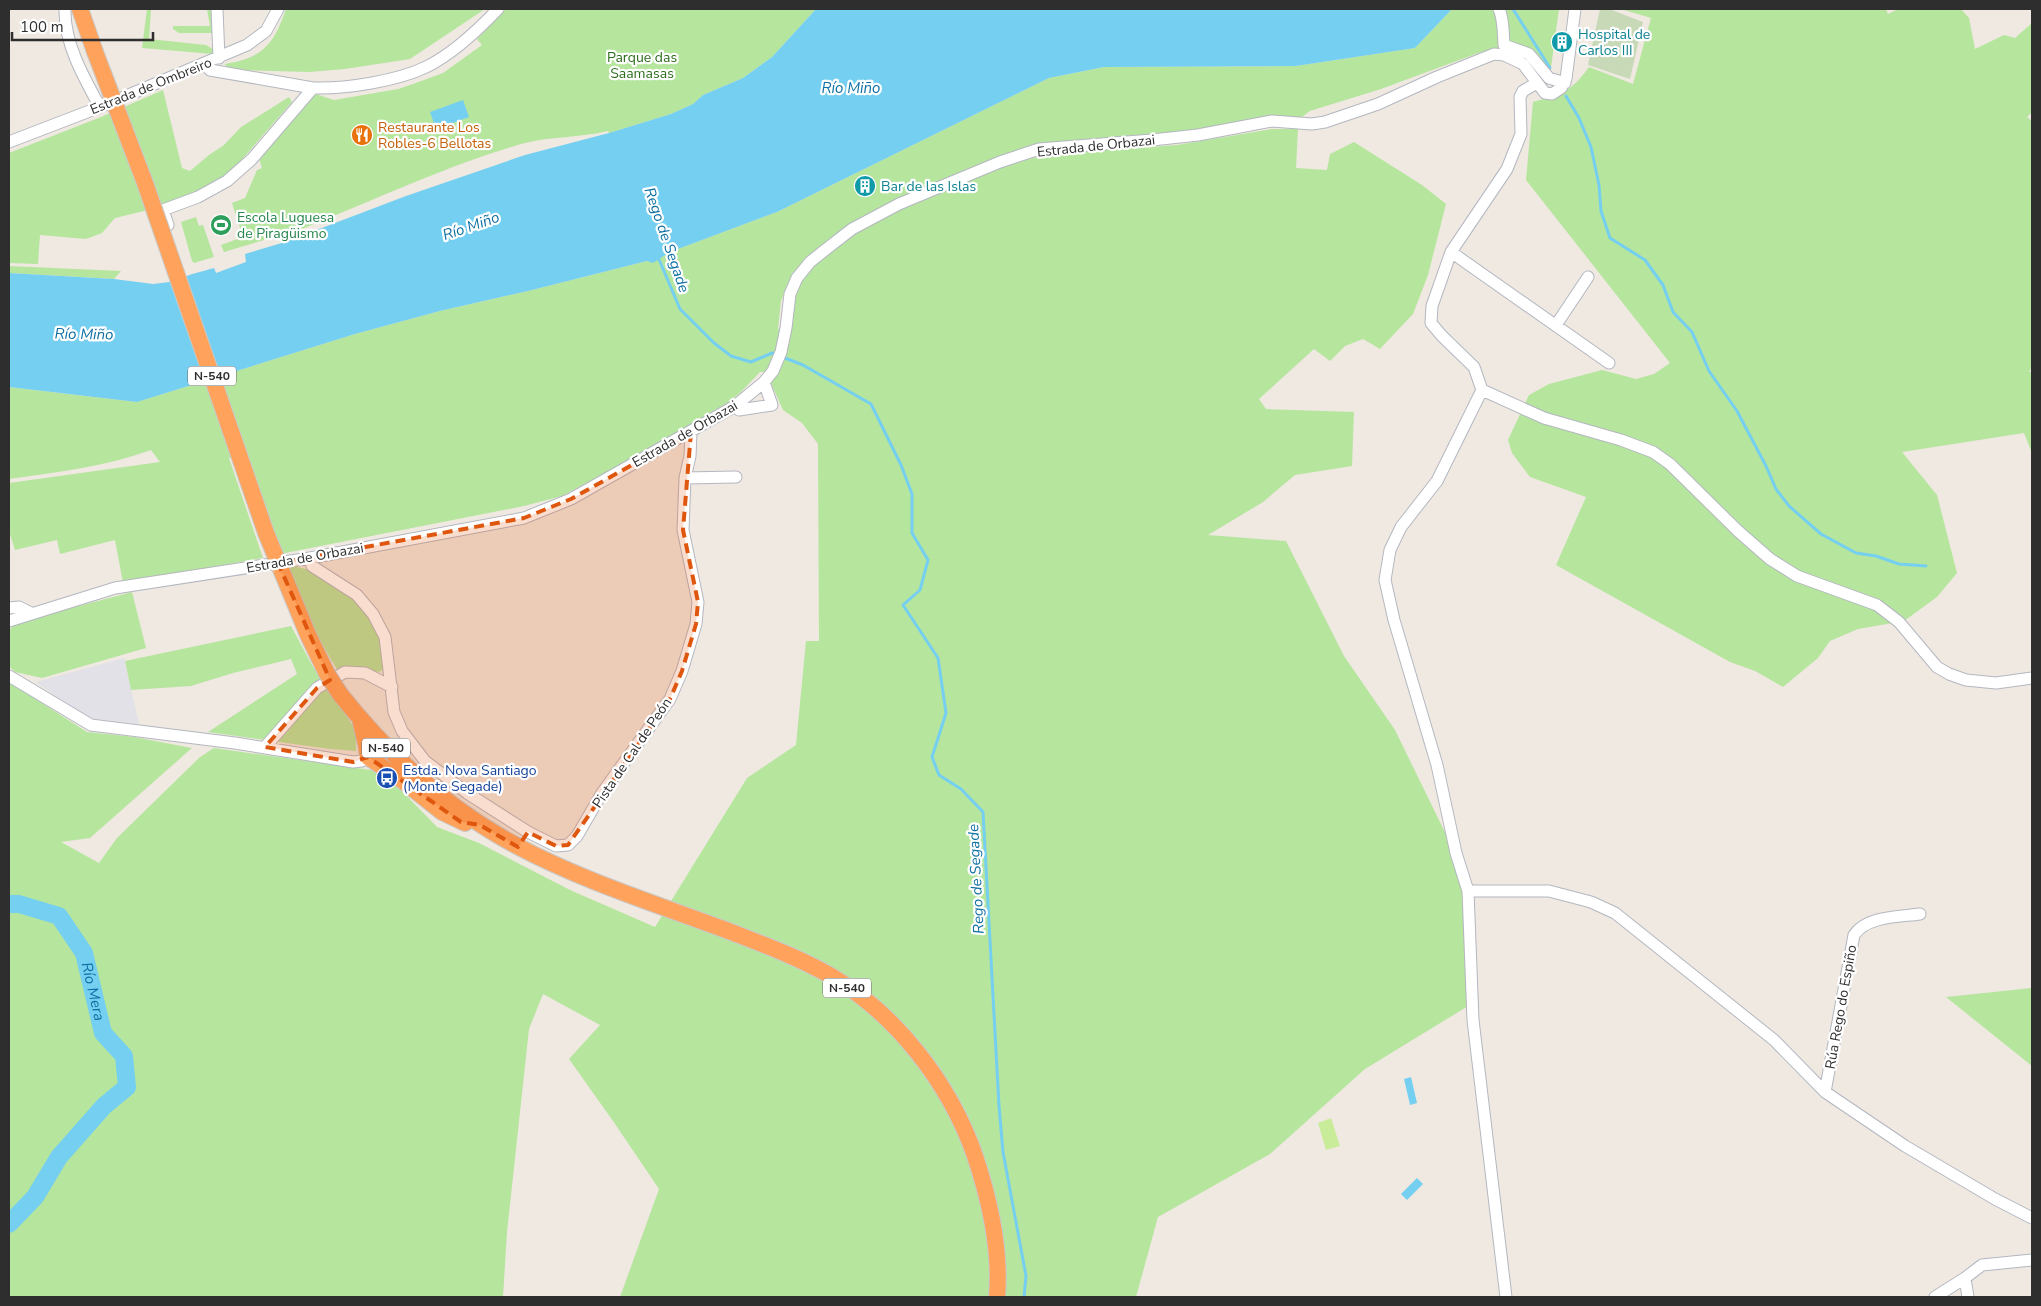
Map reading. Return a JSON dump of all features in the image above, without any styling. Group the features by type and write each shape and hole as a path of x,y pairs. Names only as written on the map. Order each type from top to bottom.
{"highway":[{"name":"N-540","path":"80,9 151,201 266,533 308,635 327,674 340,694 359,718 414,776 480,825 566,871 789,954 832,977 868,1003 900,1032 925,1062 952,1102 969,1139 985,1186 995,1233 997,1297"},
{"path":"359,718 368,758 403,781 442,812 460,822 480,825"}],"street":[{"path":"65,9 71,41 80,67 100,107"},
{"path":"217,9 220,58"},
{"name":"Estrada de Ombreiro","path":"9,142 100,107 248,45 260,37 271,24 278,9"},
{"path":"205,64 210,70 313,88 328,88 369,82 410,73 439,60 472,34 498,9"},
{"path":"1506,1297 1473,1020 1468,891 1456,853 1437,765 1394,620 1385,580 1390,550 1398,534 1437,481 1482,390 1474,367 1430,323 1432,306 1451,252 1507,169 1521,134 1522,113 1520,97 1524,91 1537,83 1545,93 1552,94 1561,88 1564,83 1575,9"},
{"path":"1501,13 1504,45 1529,54 1549,78 1564,83"},
{"name":"Estrada de Orbazai","path":"9,621 115,588 310,558 524,518 571,499 735,406 764,382 773,371 780,352 786,328 790,294 797,278 810,262 852,229 899,204 954,180 1039,149 1198,135 1272,121 1312,124 1325,122 1378,104 1494,54 1504,55 1523,64 1537,83"},
{"path":"410,73 413,84"},
{"path":"172,240 163,210 198,197 227,181 252,159 313,88"},
{"path":"1451,252 1609,363"},
{"path":"1556,325 1588,277"},
{"path":"735,406 739,410 772,405 764,382"},
{"path":"1482,390 1544,418 1621,440 1653,452 1670,464 1738,531 1770,559 1797,576 1877,605 1899,622 1937,668 1966,680 1996,683 2032,678"},
{"name":"Pista de Cal de Peón","path":"528,832 556,846 568,845 577,836 602,793 670,699 682,671 696,624 698,602 683,530 685,478 690,456 691,432"},
{"path":"685,478 736,477"},
{"path":"310,558 312,566 357,595 373,614 384,637 394,712 402,731 425,761 467,793 528,832 518,847"},
{"path":"9,608 20,607 31,613"},
{"path":"265,747 317,688 344,672 365,673 392,686"},
{"path":"9,676 91,725 265,747 353,762 368,758"},
{"path":"414,776 425,761"},
{"path":"1468,891 1549,892 1591,902 1614,913 1774,1040 1825,1092 1905,1146 1995,1199 2032,1218"},
{"name":"Rúa Rego do Espiño","path":"1825,1092 1854,935 1860,926 1873,921 1920,914"},
{"path":"1935,1297 1982,1265 2032,1260"},
{"path":"1965,1278 1968,1297"}],"highlighted area":[{"path":"691,432 683,530 698,602 696,624 682,671 670,699 568,845 556,846 528,832 518,847 480,825 461,822 368,757 353,762 265,747 317,688 330,680 278,563 524,518 571,499"}],"shaded area":[{"path":"124,658 139,724 84,717 36,682"}],"green space":[{"path":"147,9 207,9 151,10 149,39 206,45 213,49 213,54 142,48"},
{"path":"207,9 215,9 217,33 179,33 173,29 173,26 210,26"},
{"path":"286,9 485,9 410,59 345,69 309,72 241,70 226,66 225,64 249,58 265,47 277,32"},
{"name":"Parque das Saamasas","path":"506,9 816,9 772,57 743,78 703,95 693,104 671,114 609,133 608,131 521,144 460,164 282,237 281,235 224,252 221,245 243,237 232,203 245,198 257,170 262,168 258,155 316,94 334,100 398,89 443,73 482,45 477,39"},
{"path":"1452,9 1559,9 1550,75 1544,81 1526,58 1495,50 1481,52 1381,89 1310,111 1299,119 1286,116 1164,136 1034,147 838,234 805,259 792,274 781,301 778,329 790,328 796,291 804,273 856,232 915,202 995,168 1048,154 1177,145 1272,129 1298,129 1296,168 1327,170 1330,154 1354,142 1422,185 1446,204 1428,275 1413,314 1380,349 1363,339 1345,346 1330,361 1314,349 1259,399 1266,409 1354,412 1352,466 1295,475 1263,502 1208,535 1286,541 1344,656 1395,730 1459,861 1473,1003 1365,1069 1270,1154 1158,1217 1136,1297 620,1297 659,1189 569,1059 600,1025 543,994 529,1029 507,1232 503,1297 9,1297 9,682 87,732 134,737 192,748 90,838 61,842 99,863 117,838 200,757 214,748 371,770 398,787 437,827 479,843 570,890 655,927 747,778 796,745 806,641 819,641 818,444 802,423 783,410 770,381 776,372 760,372 740,393 727,403 635,457 562,496 524,506 280,554 244,454 229,458 263,558 123,583 115,540 60,554 57,540 15,550 9,531 9,483 160,462 151,450 99,465 9,479 9,387 137,402 355,334 440,311 647,261 653,262 670,252 777,212 1049,78 1104,67 1296,66 1415,48"},
{"path":"1600,9 1609,9 1643,22 1630,79 1588,65"},
{"path":"1621,9 1886,9 1888,14 1898,9 1961,9 1969,18 1975,49 2004,35 2015,38 2032,23 2032,112 2027,117 2032,121 2032,367 2029,372 2032,372 2032,453 2024,433 1902,452 1937,495 1957,573 1937,597 1904,621 1858,629 1830,641 1818,658 1783,687 1755,671 1730,662 1556,565 1586,497 1530,477 1512,453 1508,440 1529,395 1549,384 1602,370 1636,379 1654,374 1670,363 1526,180 1533,102 1565,91 1577,82 1589,67 1633,84 1651,18"},
{"path":"163,90 182,168 190,171 224,145 241,127 289,97 292,102 230,173 215,184 152,209 115,218 102,233 86,239 40,235 38,264 9,263 9,153 101,117"},
{"path":"196,217 199,226 203,225 214,257 194,263 181,222"},
{"path":"9,266 121,271 114,279 9,273"},
{"path":"286,566 306,569 317,574 357,600 369,614 378,632 383,670 378,672 358,668 338,671 310,620"},
{"path":"132,592 146,648 42,678 15,672 9,666 9,630 18,622"},
{"path":"291,626 312,665 356,730 356,751 208,732 297,674 291,659 233,673 191,686 131,690 125,661"},
{"path":"2032,988 2032,1066 1946,997"},
{"path":"1331,1118 1340,1146 1326,1150 1318,1123"}],"water":[{"name":"Río Miño","path":"816,9 1452,9 1415,48 1296,66 1104,67 1049,78 777,212 670,252 653,263 647,261 440,311 355,334 137,402 9,387 9,273 114,279 153,284 178,281 189,275 214,268 216,273 246,262 245,254 285,242 406,196 525,155 609,133 671,114 693,104 703,95 743,78 772,57"},
{"path":"463,100 469,117 436,129 430,112"},
{"path":"1411,1077 1417,1103 1410,1105 1404,1079"},
{"path":"1417,1178 1423,1184 1407,1200 1401,1194"}],"waterway":[{"path":"1513,9 1550,68"},
{"path":"1566,96 1579,118 1591,147 1599,185 1601,211 1610,238 1645,260 1663,285 1673,312 1692,332 1709,371 1737,411 1776,489 1789,506 1821,534 1856,553 1876,556 1899,564 1926,566"},
{"name":"Rego de Segade","path":"658,257 680,309 714,343 731,356 751,362 772,353 803,365 871,404 901,465 912,494 912,533 928,560 920,590 903,605 938,658 946,713 932,757 939,775 961,789 983,812 999,1106 1003,1152 1026,1276 1024,1297"},
{"name":"Río Mera","path":"9,904 19,904 59,916 84,953 103,1033 124,1056 127,1087 104,1106 59,1157 35,1197 9,1224"}],"place":[{"name":"Hospital de Carlos III","path":"1562,42"},
{"name":"Restaurante Los Robles-6 Bellotas","path":"362,135"},
{"name":"Bar de las Islas","path":"865,186"},
{"name":"Escola Luguesa de Piragüismo","path":"221,225"},
{"name":"Estda. Nova Santiago (Monte Segade)","path":"387,778"}]}
